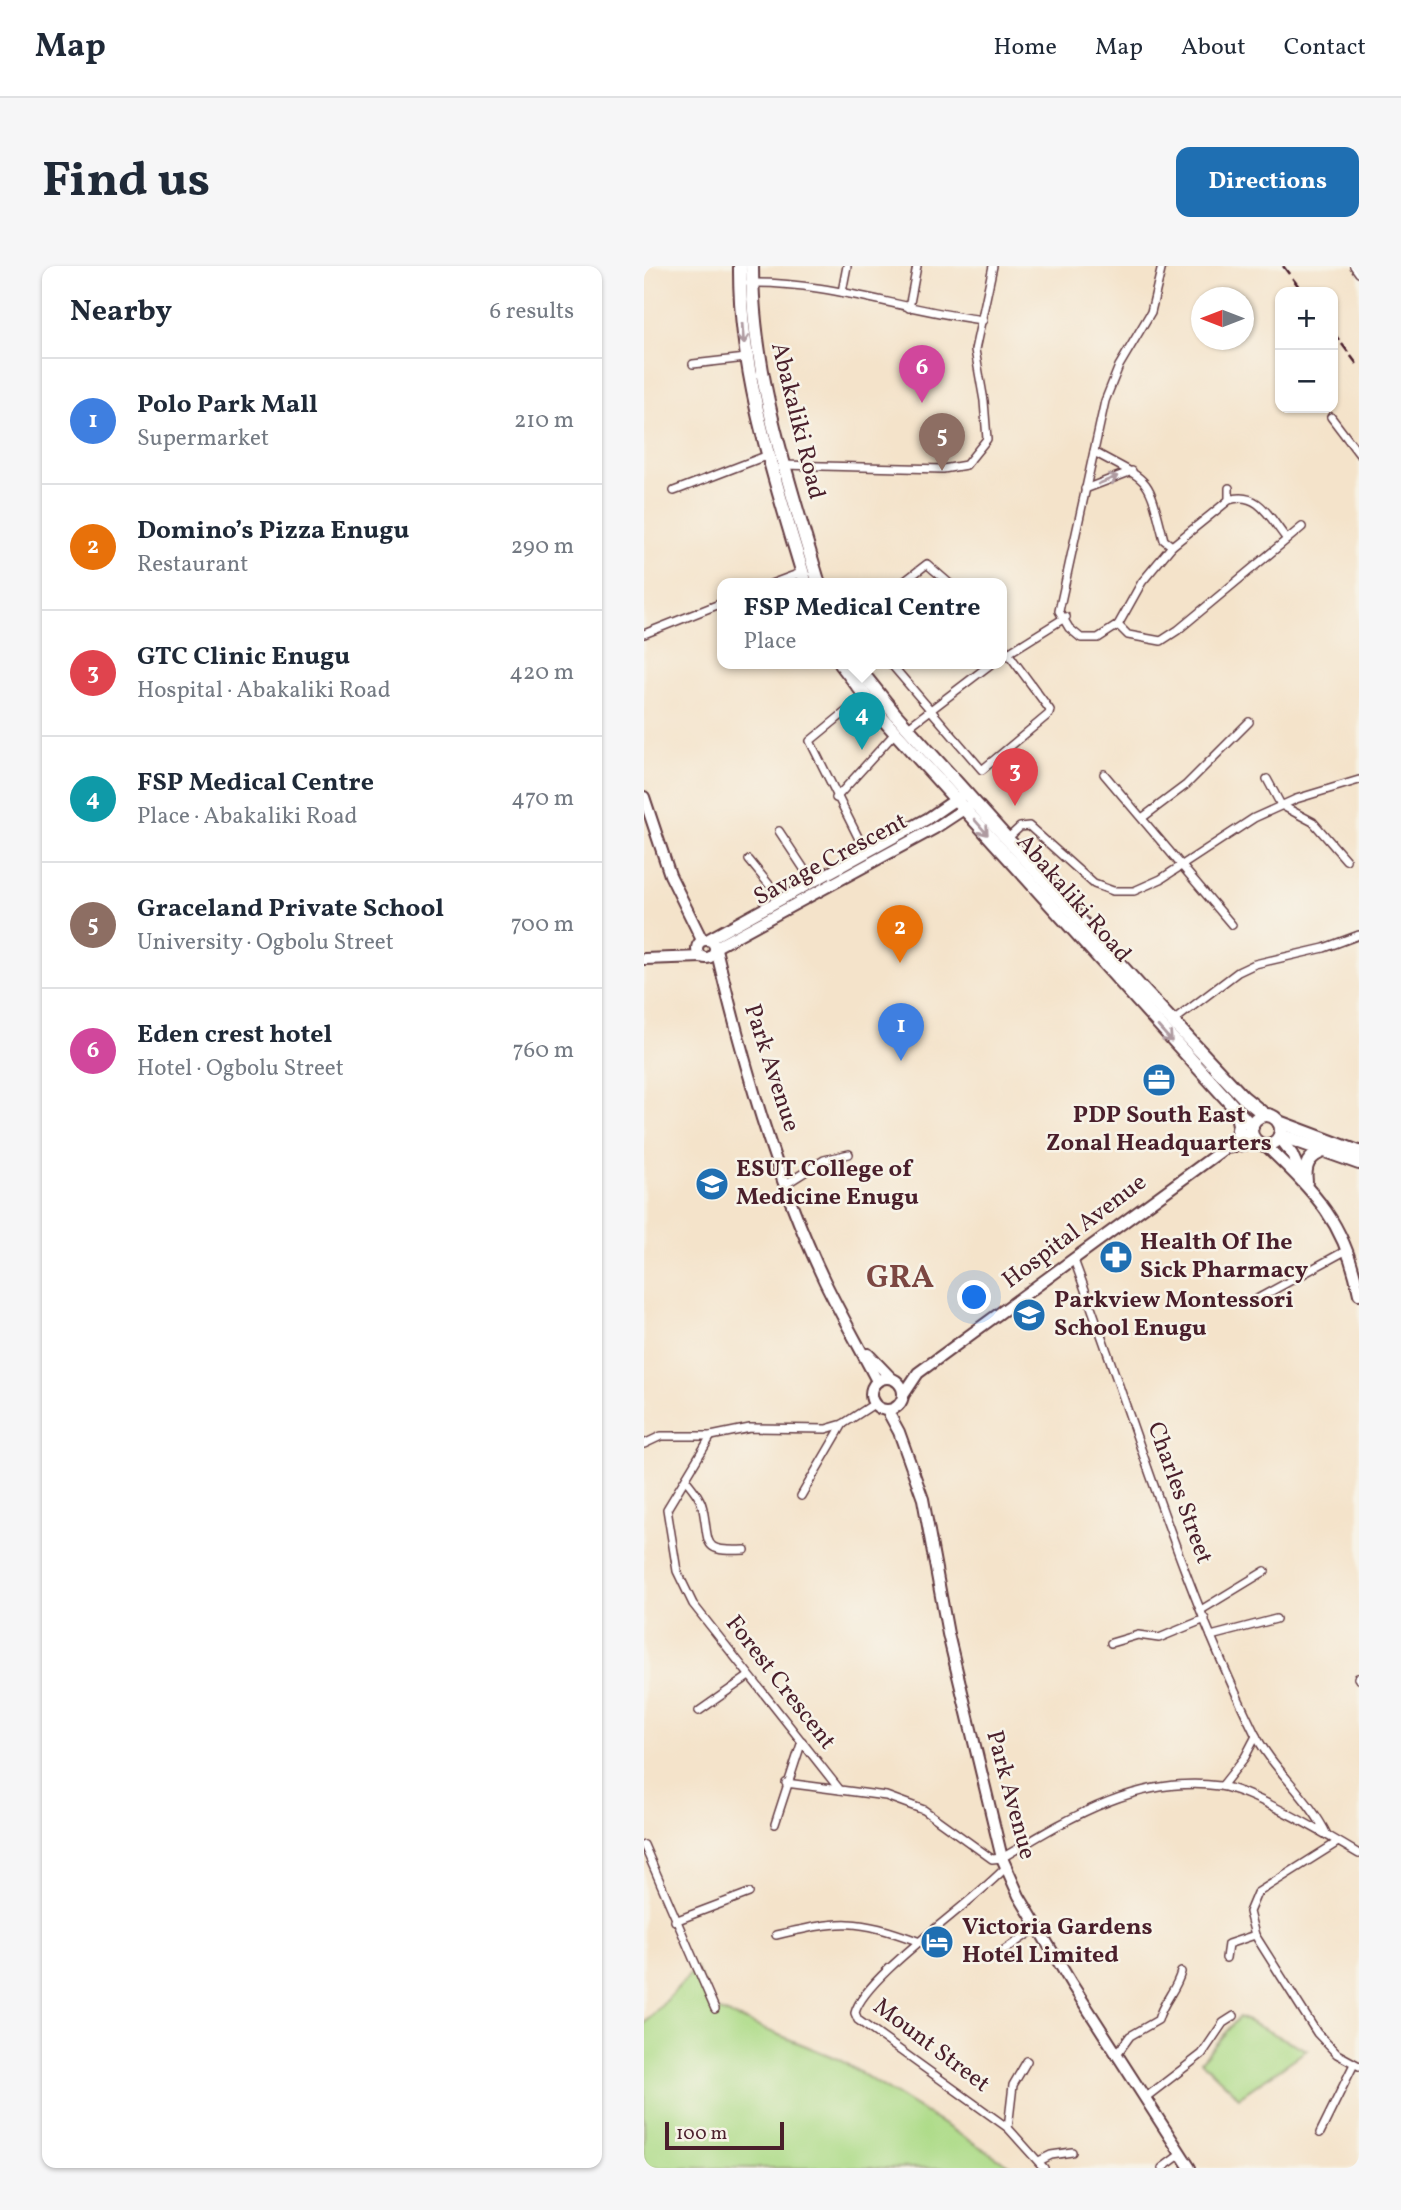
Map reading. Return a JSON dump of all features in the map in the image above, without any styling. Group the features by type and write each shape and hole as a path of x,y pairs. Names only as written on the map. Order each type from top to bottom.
{"main road":[{"name":"Abakaliki Road","path":"740,266 746,283 755,342 759,393"},
{"name":"Abakaliki Road","path":"752,266 746,283 746,358 759,393 808,575"},
{"name":"Abakaliki Road","path":"846,669 1139,995 1172,1022 1243,1097 1265,1115"},
{"name":"Abakaliki Road","path":"857,669 869,694"},
{"name":"Abakaliki Road","path":"966,800 1007,839 1251,1128"},
{"path":"1236,1112 1239,1124 1236,1140"},
{"path":"1279,1132 1274,1117 1265,1115 1257,1118 1251,1128 1261,1143 1279,1132 1359,1152"},
{"path":"1279,1132 1359,1163"},
{"path":"1305,1181 1307,1164 1313,1155 1326,1150"}],"street":[{"path":"842,292 846,266"},
{"path":"909,308 917,266"},
{"path":"674,491 777,459 959,467 978,453 987,439 984,401 975,364 975,350 993,266"},
{"path":"1161,266 1151,312 1109,386 1059,611 1066,617 1074,634 1085,639 1105,635 1118,625 1142,582 1172,546 1229,500 1244,496 1254,500 1286,538"},
{"path":"1354,266 1359,273"},
{"path":"746,283 842,292 909,308 983,320"},
{"path":"693,364 746,358"},
{"path":"1331,417 1359,454"},
{"path":"1094,452 1132,471 1149,485 1164,540 1172,546"},
{"path":"1085,489 1132,471"},
{"path":"1229,488 1229,500"},
{"path":"1118,625 1128,635 1161,641 1302,527"},
{"path":"909,578 927,564 943,578"},
{"path":"644,634 717,605"},
{"path":"1007,654 1066,617"},
{"path":"896,669 930,707 977,768 982,770 1047,719 1049,709 1007,657"},
{"path":"835,798 901,730 984,669"},
{"path":"866,853 835,798 810,741 869,694"},
{"path":"1142,818 1186,785 1250,722"},
{"path":"1104,774 1233,925"},
{"path":"1267,779 1282,806 1313,822 1346,860"},
{"path":"1007,839 1020,827 1029,826 1094,884 1113,891 1142,889 1254,818 1282,806 1358,783"},
{"path":"644,797 670,875 707,948 672,958 644,959"},
{"name":"Savage Crescent","path":"749,923 780,898 966,800"},
{"name":"Savage Crescent","path":"707,948 749,923 935,828 966,800"},
{"path":"779,831 812,881"},
{"path":"749,860 780,898"},
{"path":"1172,1022 1238,972 1255,964 1275,957 1324,948 1359,935"},
{"name":"Park Avenue","path":"707,948 722,985 786,1184 825,1280 863,1350"},
{"name":"Hospital Avenue","path":"918,1373 1251,1128"},
{"path":"1279,1132 1305,1181 1328,1212 1347,1250 1359,1294"},
{"path":"1224,1149 1261,1143 1305,1181"},
{"path":"786,1184 824,1160 849,1154"},
{"path":"1256,1299 1347,1250"},
{"name":"Charles Street","path":"1074,1259 1201,1610 1256,1736 1311,1808 1328,1836"},
{"path":"863,1350 893,1379 904,1394"},
{"path":"863,1350 877,1381"},
{"path":"877,1381 918,1373"},
{"path":"644,1444 661,1436 676,1434 711,1436 750,1428 814,1430 843,1424 874,1404 892,1409 918,1373"},
{"path":"874,1404 871,1392 877,1381"},
{"name":"Park Avenue","path":"892,1409 923,1499 948,1634 1004,1862 1038,1927 1190,2168"},
{"path":"801,1496 843,1424"},
{"name":"Forest Crescent","path":"711,1436 667,1509 680,1579 693,1604 840,1790"},
{"path":"686,1480 703,1507 706,1539 710,1546 716,1550 745,1550"},
{"path":"1201,1610 1265,1571"},
{"path":"1111,1643 1138,1635 1158,1638 1205,1619"},
{"path":"1212,1636 1276,1619"},
{"path":"699,1711 749,1676"},
{"path":"1256,1736 1245,1757 1222,1786 1358,1850"},
{"path":"775,1824 786,1783 802,1741"},
{"path":"786,1783 886,1796 924,1810 988,1857 1004,1862"},
{"name":"Mount Street","path":"1042,2165 1008,2127 858,2020 855,2013 860,2001 1004,1862 1069,1818 1129,1793 1155,1787 1222,1786"},
{"path":"1320,2133 1357,2065 1337,2054 1317,2033 1255,1935 1249,1912 1257,1893 1338,1842"},
{"path":"644,1845 647,1864 715,2009"},
{"path":"675,1921 749,1893"},
{"path":"776,1935 842,1921 878,1927 920,1942"},
{"path":"991,1959 1038,1927"},
{"path":"1226,1958 1228,1944 1255,1935"},
{"path":"1117,2054 1130,2035 1158,2020 1162,2004 1176,1991 1181,1972"},
{"path":"1145,2098 1202,2054 1223,2023 1234,2016"},
{"path":"1008,2127 1013,2085 1027,2061"},
{"path":"1042,2165 1051,2155 1072,2152"},
{"path":"1163,2168 1181,2154"}],"green space":[{"path":"696,1968 715,2009 838,2059 1014,2168 644,2168 644,2024"},
{"path":"1239,2017 1307,2050 1239,2097 1201,2061"}],"railway":[{"path":"1283,266 1299,287"},
{"path":"1338,339 1359,367"}],"place":[{"name":"Eden crest hotel","path":"922,403"},
{"name":"Graceland Private School","path":"942,471"},
{"name":"FSP Medical Centre","path":"862,750"},
{"name":"GTC Clinic Enugu","path":"1015,806"},
{"name":"Domino’s Pizza Enugu","path":"900,963"},
{"name":"Polo Park Mall","path":"901,1061"},
{"name":"PDP South East Zonal Headquarters","path":"1159,1080"},
{"name":"ESUT College of Medicine Enugu","path":"712,1184"},
{"name":"Health Of Ihe Sick Pharmacy","path":"1116,1257"},
{"name":"Parkview Montessori School Enugu","path":"1029,1315"},
{"name":"Victoria Gardens Hotel Limited","path":"937,1942"}],"district":[{"name":"GRA","path":"900,1279"}]}
